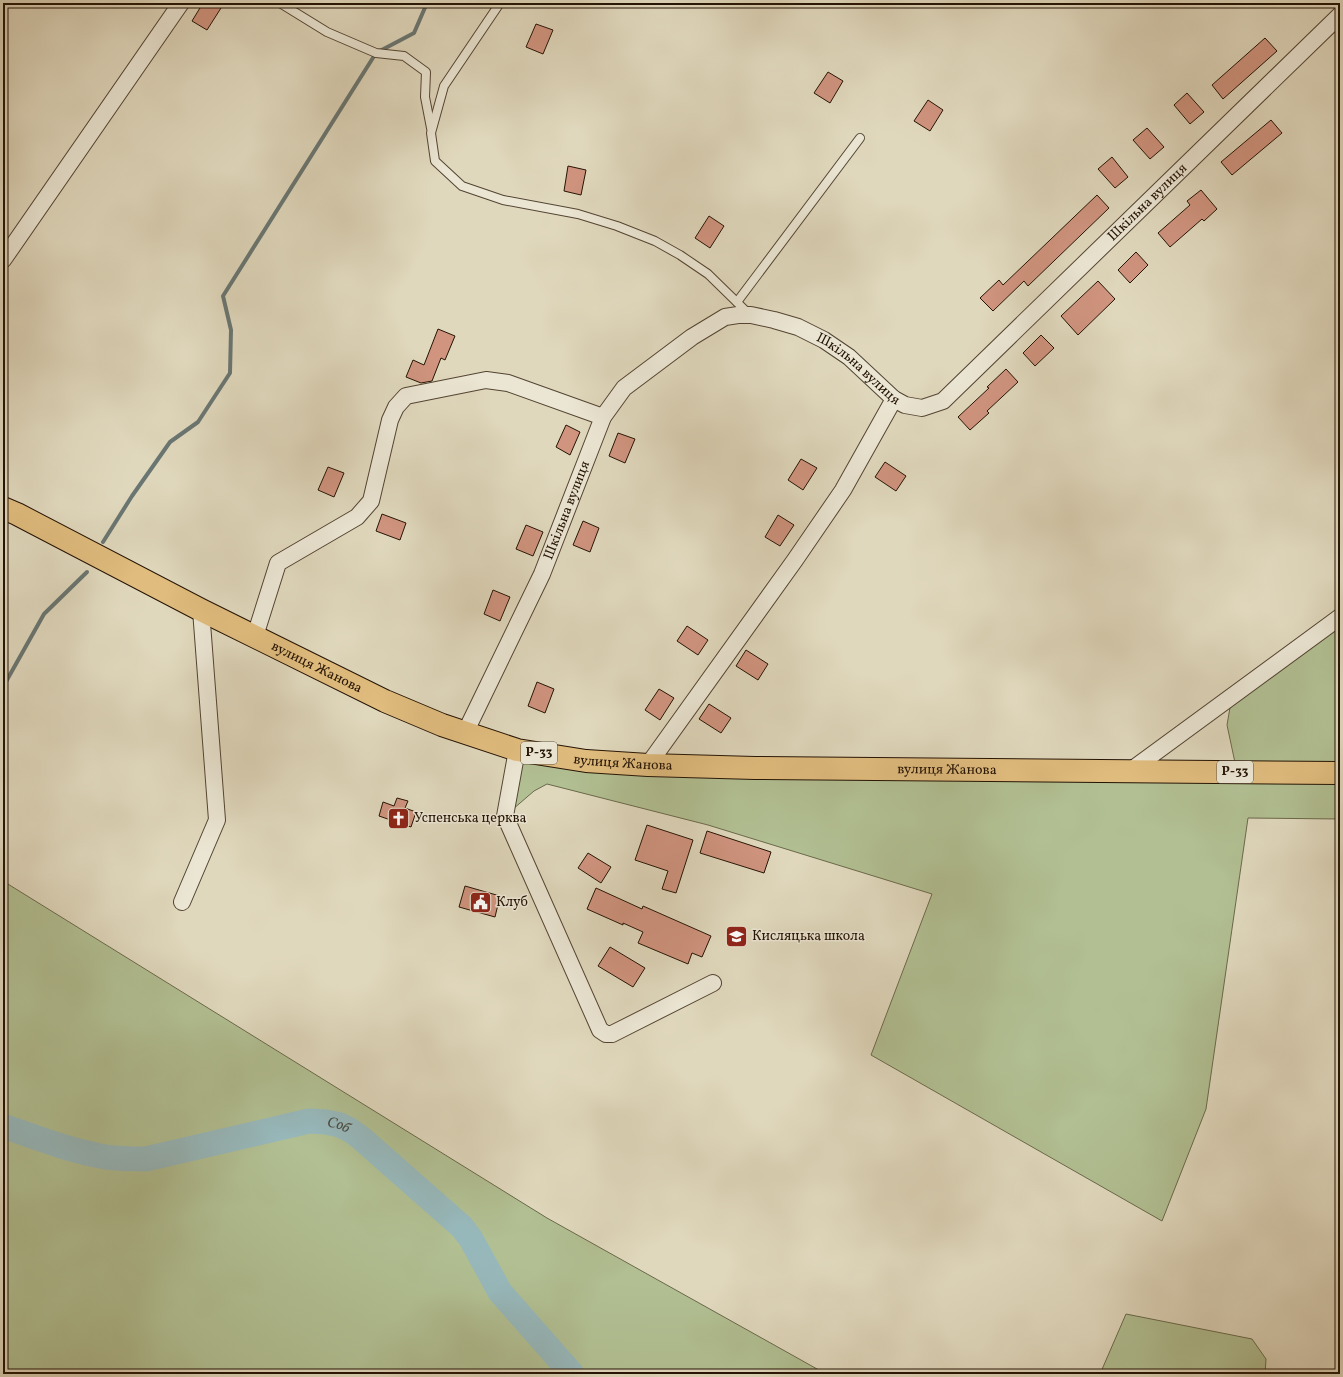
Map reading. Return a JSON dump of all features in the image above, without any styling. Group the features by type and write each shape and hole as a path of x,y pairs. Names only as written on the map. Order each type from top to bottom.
{"main road":[{"name":"вулиця Жанова","path":"3,508 201,610 385,700 442,725 517,750 586,761 648,765 755,768 1130,771"},
{"name":"Р-33","path":"1130,771 1340,773"}],"street":[{"path":"3,260 181,3"},
{"name":"Шкільна вулиця","path":"465,732 542,574 603,417 624,388 692,337 725,317 751,315 798,326 824,340 849,357 894,399 905,405 922,408 943,401 1340,16"},
{"path":"255,636 278,563 357,516 370,501 390,420 396,407 406,396 486,380 508,383 603,417"},
{"path":"648,765 839,496 894,399"},
{"path":"182,902 217,820 201,610"},
{"path":"1130,771 1340,617"},
{"path":"517,750 505,816 600,1030 606,1034 612,1034 713,983"}],"lane":[{"path":"280,3 327,32 376,53 404,56 426,72 425,97 432,131 435,161 462,186 502,200 578,214 617,226 655,241 680,255 708,274 751,315"},
{"path":"432,131 444,86 500,3"},
{"path":"737,302 860,138"}],"green space":[{"path":"1340,617 1340,819 1248,818 1206,1109 1162,1221 871,1055 932,894 708,825 547,784 534,791 505,816 517,750 586,761 1237,772 1227,725 1232,696"},
{"path":"3,881 547,1218 826,1374 3,1374"},
{"path":"1126,1314 1252,1339 1266,1359 1265,1374 1100,1374"}],"building":[{"path":"203,3 212,3 221,8 207,30 192,21"},
{"path":"536,24 553,30 543,54 526,47"},
{"path":"1265,38 1277,51 1223,99 1212,85"},
{"path":"828,72 843,81 830,103 814,93"},
{"path":"1187,93 1204,112 1190,124 1174,105"},
{"path":"928,100 943,110 930,131 914,121"},
{"path":"1271,120 1282,133 1232,175 1221,162"},
{"path":"1147,128 1164,147 1150,159 1133,140"},
{"path":"1112,157 1128,177 1115,188 1098,169"},
{"path":"568,166 586,170 581,195 564,191"},
{"path":"1201,190 1217,209 1204,221 1202,219 1170,247 1158,233 1190,205 1187,201"},
{"path":"1097,195 1109,208 1028,286 1024,281 993,311 980,298 999,280 1003,285"},
{"path":"709,216 724,226 710,248 695,238"},
{"path":"1136,252 1148,265 1130,283 1118,270"},
{"path":"1098,281 1115,299 1078,335 1061,316"},
{"path":"438,329 455,336 445,360 441,358 432,381 421,383 406,377 413,360 424,365"},
{"path":"1041,335 1054,348 1035,366 1023,353"},
{"path":"1006,369 1018,382 987,411 989,413 970,430 958,417 989,388 987,387"},
{"path":"566,425 580,432 570,455 556,447"},
{"path":"618,433 635,439 625,463 609,456"},
{"path":"801,459 817,468 803,490 788,480"},
{"path":"885,462 906,476 896,491 875,477"},
{"path":"328,467 344,473 334,497 318,490"},
{"path":"382,514 406,523 400,540 376,531"},
{"path":"778,515 794,525 780,546 765,537"},
{"path":"583,521 599,528 590,552 573,545"},
{"path":"526,525 543,532 533,556 516,549"},
{"path":"493,590 510,597 500,621 484,614"},
{"path":"687,626 708,640 698,655 677,641"},
{"path":"746,650 768,664 758,680 736,666"},
{"path":"537,682 554,689 545,713 528,706"},
{"path":"659,689 674,698 660,720 645,710"},
{"path":"709,704 731,718 721,733 699,719"},
{"name":"Успенська церква","path":"397,798 408,801 405,808 416,812 411,827 379,816 383,802 394,806"},
{"path":"647,825 693,840 676,893 662,889 668,871 635,860"},
{"path":"707,831 771,852 764,873 700,853"},
{"path":"588,853 611,867 601,883 578,868"},
{"name":"Клуб","path":"465,886 500,896 495,917 459,907"},
{"path":"596,888 642,909 643,906 711,936 702,957 692,953 688,964 638,943 643,932 587,909"},
{"path":"610,947 645,968 633,987 598,966"}],"waterway":[{"path":"103,542 132,496 170,442 198,422 230,373 231,330 223,296 376,53 414,33 427,3"},
{"path":"3,687 44,614 87,572"},
{"name":"Соб","path":"3,1126 54,1144 80,1151 106,1157 146,1159 309,1121 340,1125 361,1138 462,1227 471,1239 500,1292 572,1374"}],"place":[{"name":"Успенська церква","path":"399,818"},
{"name":"Клуб","path":"480,902"},
{"name":"Кисляцька школа","path":"737,936"}]}
